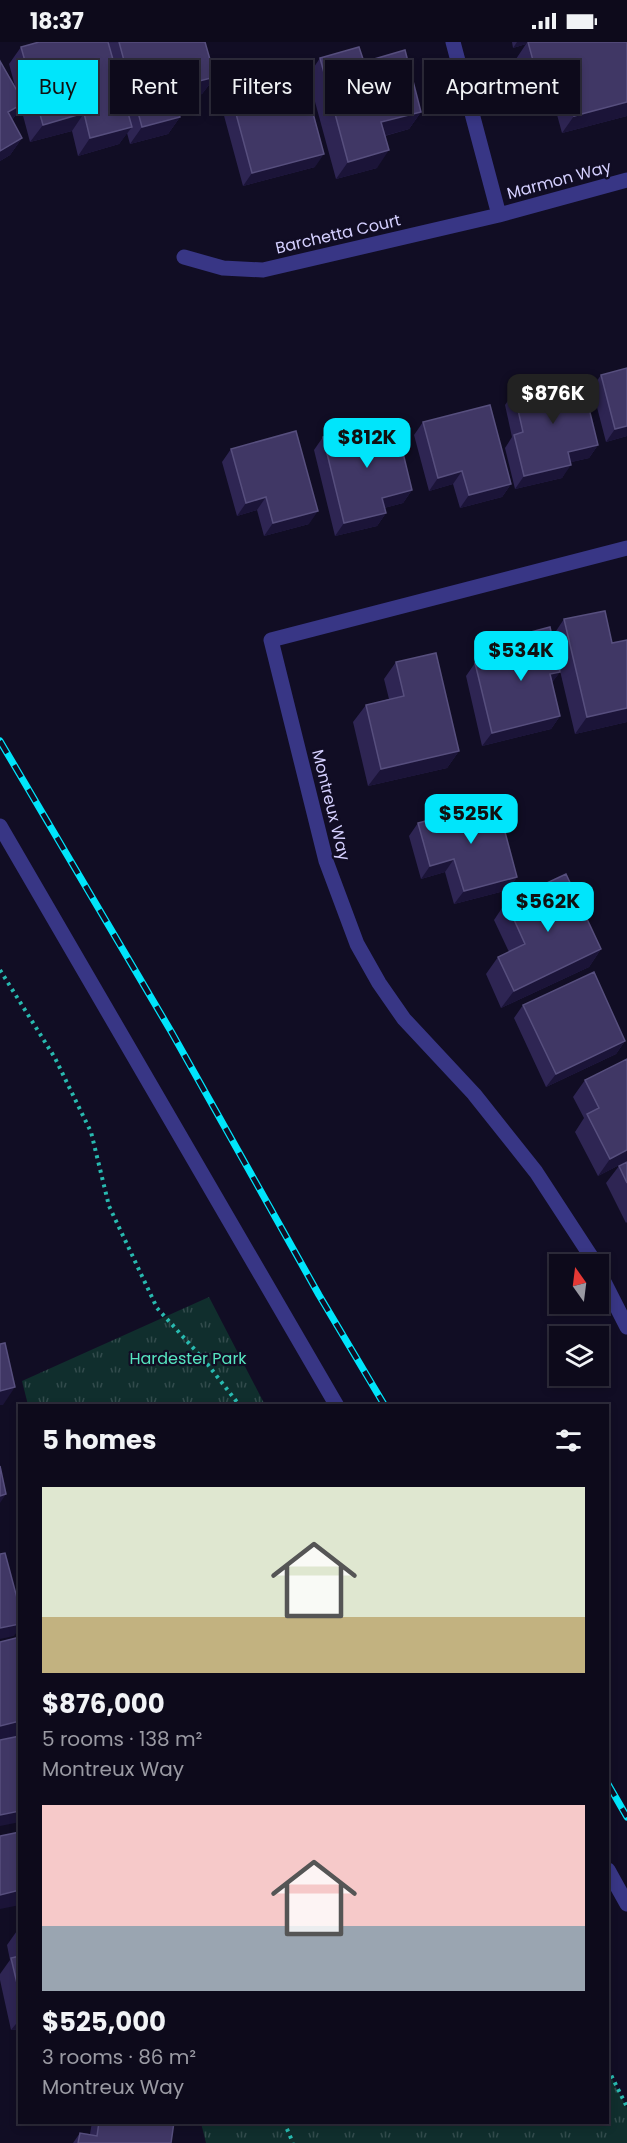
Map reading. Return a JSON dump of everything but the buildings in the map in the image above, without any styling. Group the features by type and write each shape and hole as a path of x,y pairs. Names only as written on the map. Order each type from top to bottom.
{"street":[{"name":"Marmon Way","path":"453,42 499,215 627,180"},
{"name":"Barchetta Court","path":"184,257 223,268 263,270 499,215"},
{"name":"Montreux Way","path":"589,1254 536,1172 474,1094 405,1019 379,983 357,944 326,861 271,640 627,548"},
{"path":"0,826 336,1404"},
{"path":"609,1292 627,1327"},
{"path":"609,1872 627,1904"}],"path":[{"path":"0,970 55,1058 91,1132 109,1206 157,1308 205,1361 238,1404"},
{"path":"609,2071 627,2108"},
{"path":"285,2124 293,2143"}],"green space":[{"name":"Hardester Park","path":"209,1297 264,1404 28,1404 22,1381"},
{"path":"609,2073 627,2108 627,2143 206,2143 201,2124 609,2124"}],"railway":[{"path":"0,741 172,1033 319,1295 384,1404"},
{"path":"609,1786 627,1817"}]}
